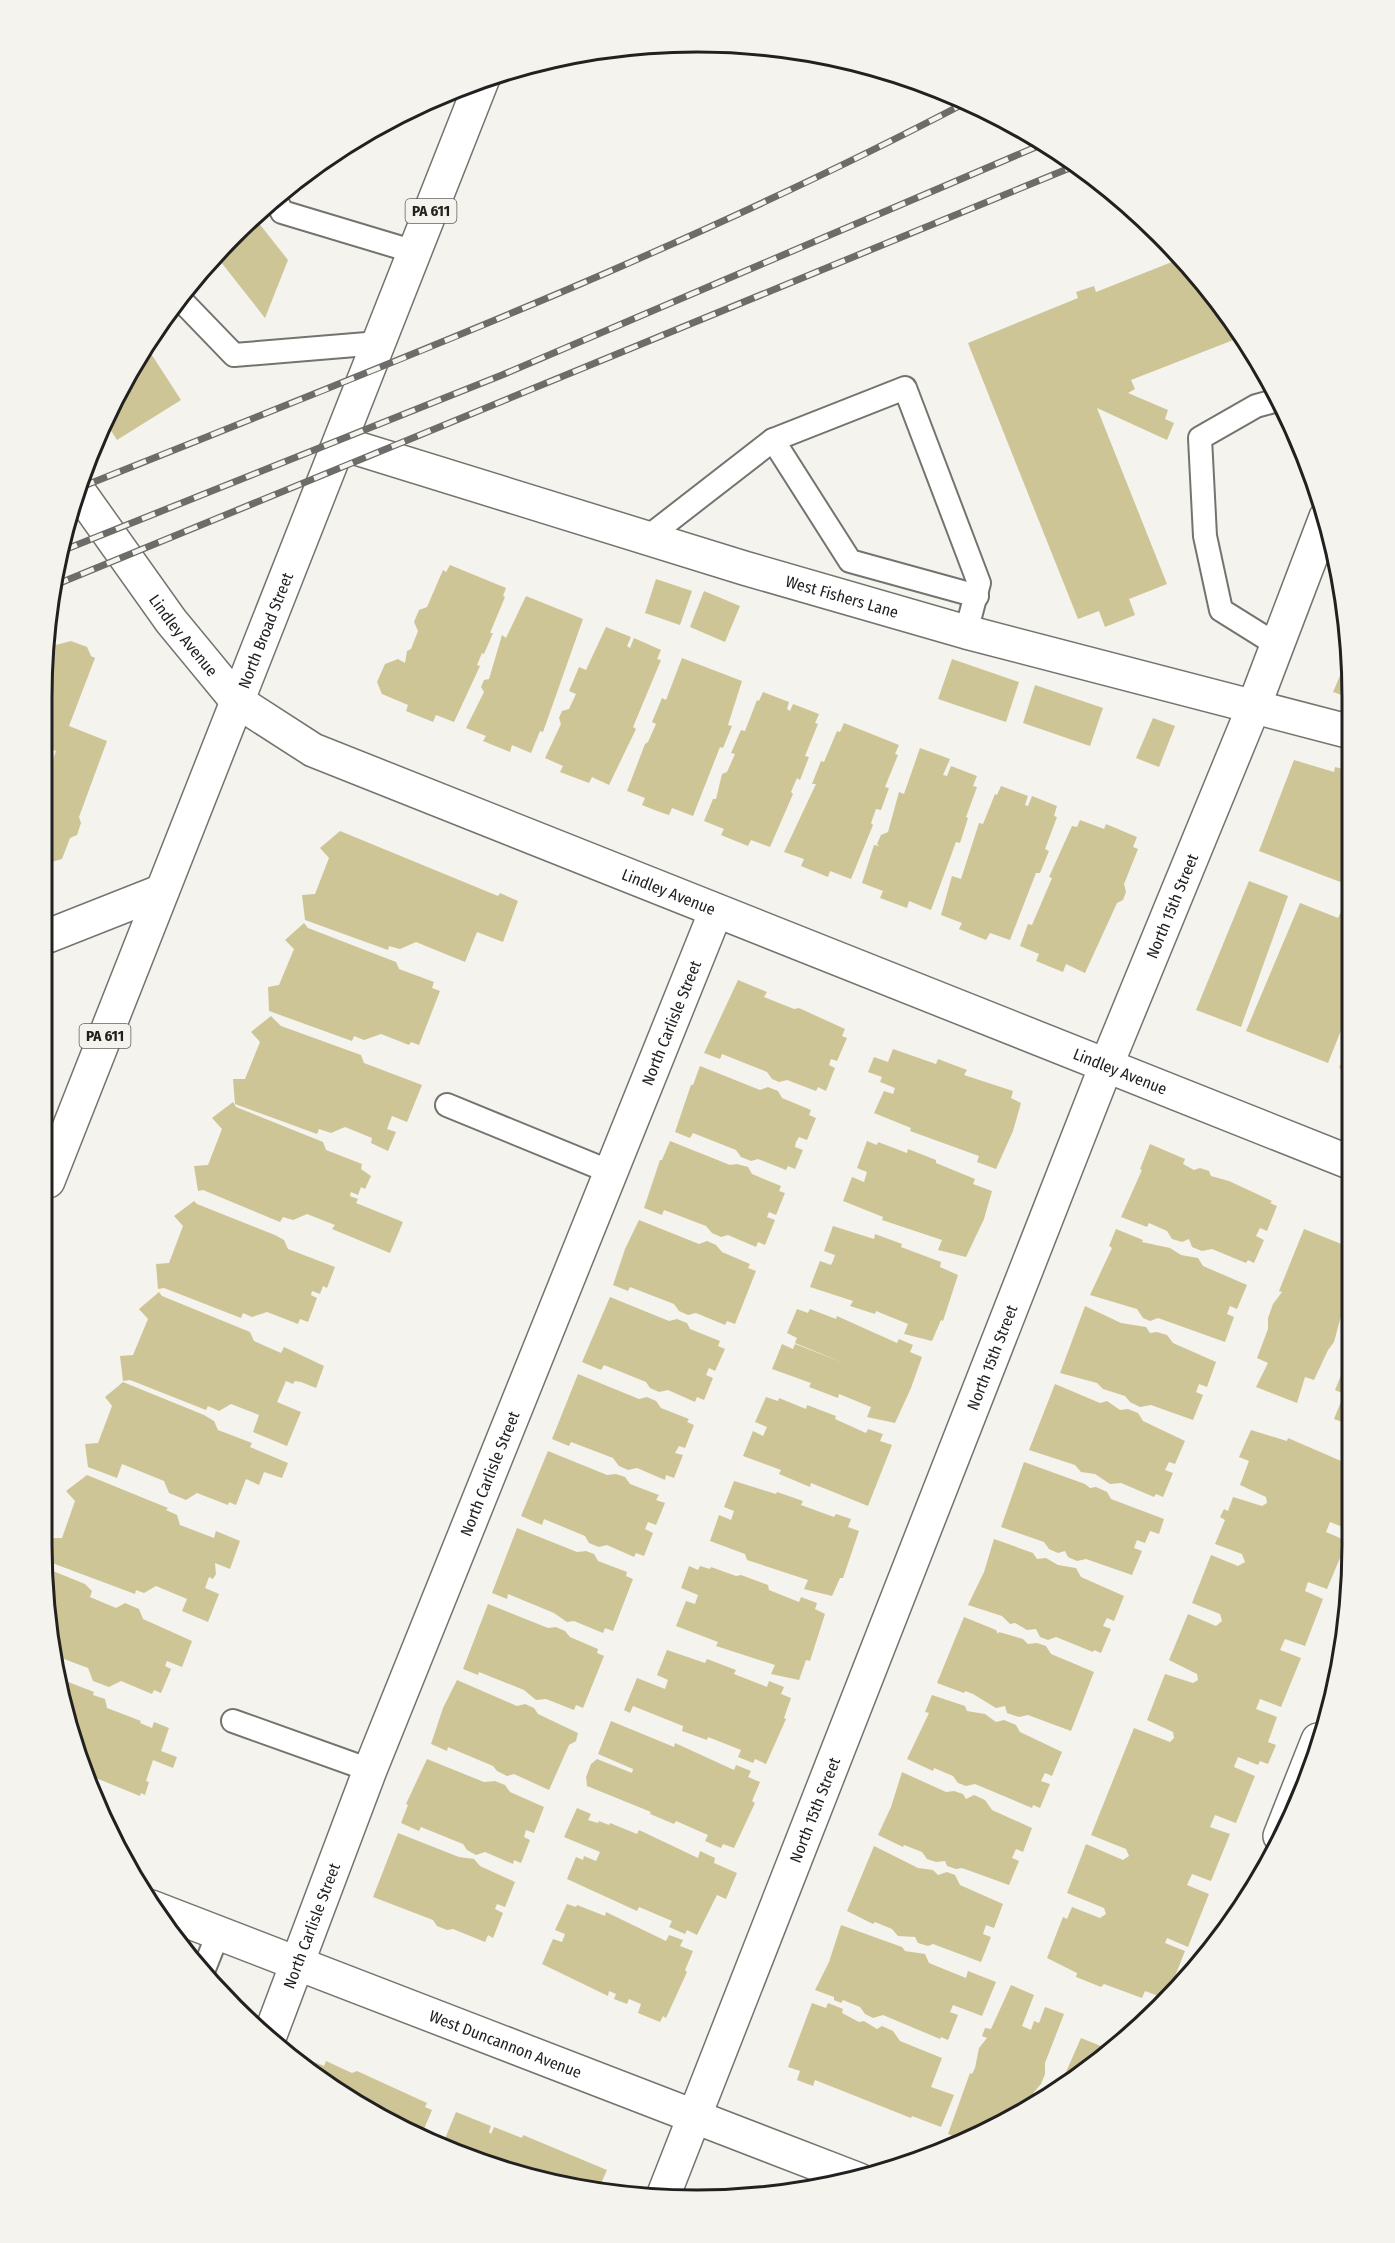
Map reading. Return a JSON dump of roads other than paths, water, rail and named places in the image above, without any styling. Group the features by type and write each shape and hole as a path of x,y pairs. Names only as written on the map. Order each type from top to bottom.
{"street":[{"name":"North Broad Street","path":"52,1171 478,92"},
{"name":"West Fishers Lane","path":"340,442 754,571 966,632 1342,730"},
{"name":"Lindley Avenue","path":"84,499 171,621 237,701 313,750 1342,1159"},
{"name":"North 15th Street","path":"666,2189 1106,1066 1254,706 1321,530"},
{"path":"52,934 162,891"},
{"name":"North Carlisle Street","path":"272,2030 370,1770 613,1173 716,911"},
{"name":"West Duncannon Avenue","path":"168,1914 842,2174"}],"lane":[{"path":"279,207 282,212 415,252"},
{"path":"186,305 234,355 379,343"},
{"path":"648,537 772,440 905,388 979,583 966,632"},
{"path":"1271,402 1256,406 1200,438 1205,536 1221,610 1277,645"},
{"path":"772,440 850,561 977,596"},
{"path":"447,1105 613,1173"},
{"path":"233,1721 370,1770"},
{"path":"206,1963 218,1934"}],"railway":[{"path":"89,484 418,352 640,258 750,209 956,107"},
{"path":"70,547 502,375 1034,148"},
{"path":"63,582 1067,169"}]}
